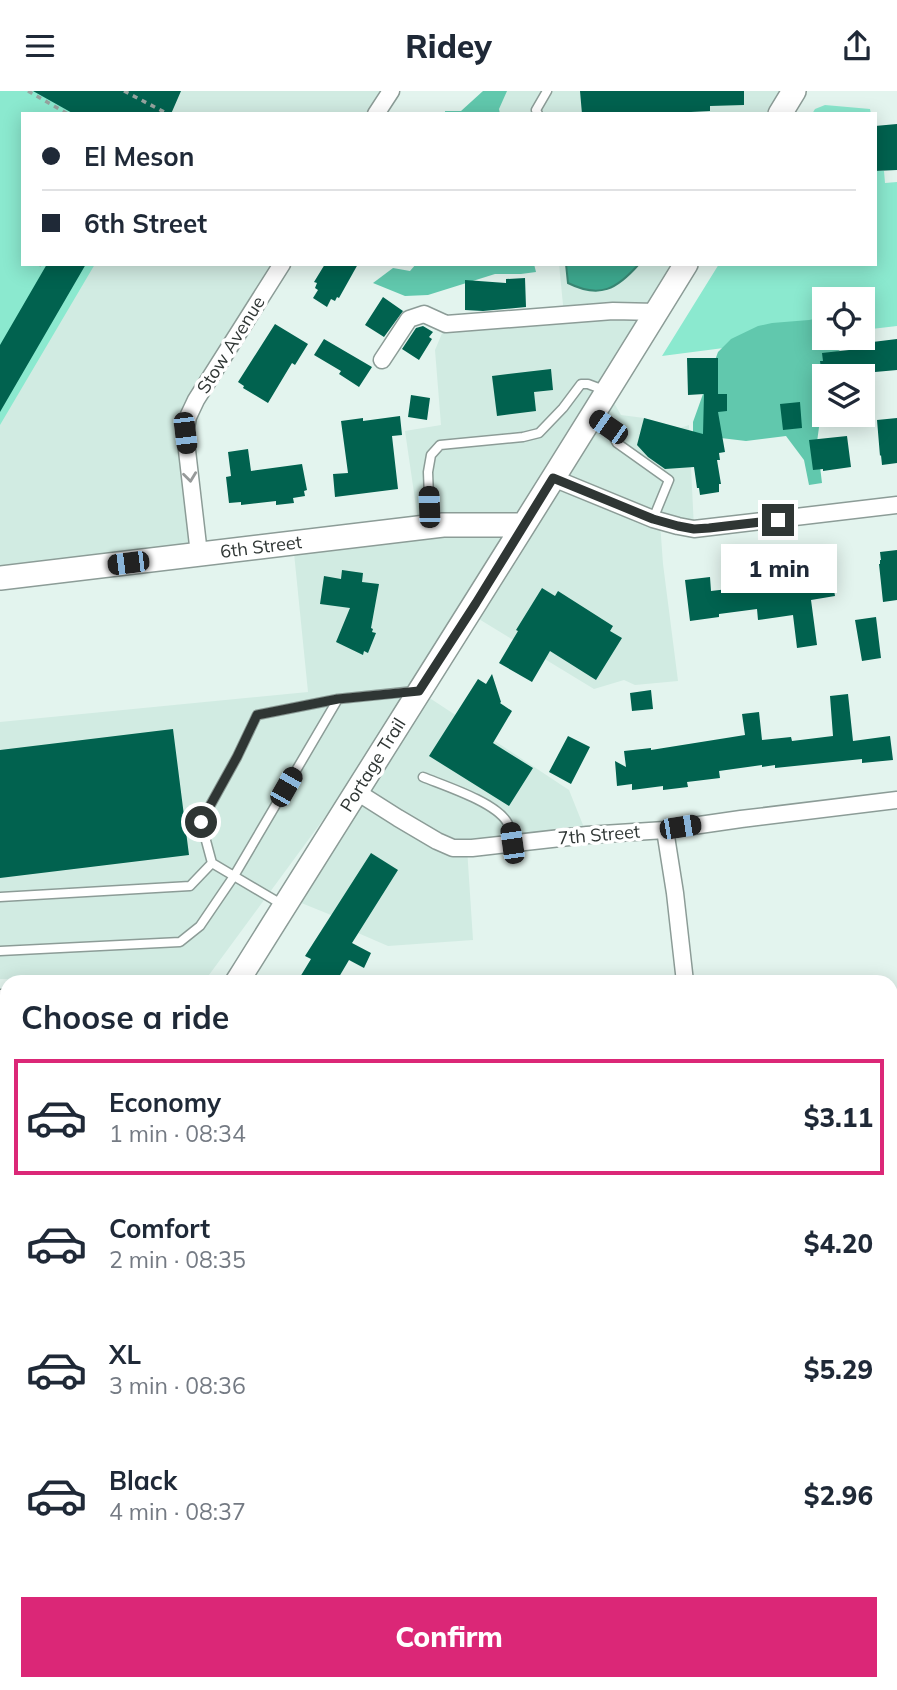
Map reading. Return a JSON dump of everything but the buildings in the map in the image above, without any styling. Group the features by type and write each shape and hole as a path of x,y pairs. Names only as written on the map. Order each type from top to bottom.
{"main road":[{"path":"781,112 794,91"},
{"name":"Portage Trail","path":"241,975 685,266"},
{"name":"6th Street","path":"0,578 430,526 523,525"}],"street":[{"path":"377,112 391,91"},
{"name":"Stow Avenue","path":"199,554 185,433 188,417 281,266"},
{"path":"382,360 409,319 424,314 446,324 613,311 657,312"},
{"path":"553,478 653,519 694,529 897,505"},
{"name":"7th Street","path":"357,792 453,848 665,830 741,818 897,800"},
{"path":"665,830 684,975"}],"lane":[{"path":"537,112 547,91"},
{"path":"430,526 428,471 431,455 440,445 539,433 581,384 607,391"},
{"path":"591,416 608,427 617,443 669,480 653,519"},
{"path":"285,906 212,863 201,822 257,715 338,699 419,691"},
{"path":"0,951 180,942 200,926 234,876 338,699"},
{"path":"423,776 501,813 509,825 512,843"},
{"path":"0,897 190,886 212,863"}],"path":[{"path":"28,91 65,112"},
{"path":"124,91 164,112"}],"shaded area":[{"path":"0,91 391,91 377,112 21,112 21,266 281,266 188,417 199,554 0,578"},
{"path":"0,91 106,91 146,112 21,112 21,266 94,266 0,425"},
{"path":"483,91 507,91 500,112 445,112 461,111"},
{"path":"498,91 794,91 781,112 484,112"},
{"path":"825,105 870,109 871,112 813,112"},
{"path":"877,171 884,171 885,183 897,182 897,326 875,329 875,287 812,287 812,337 662,356 718,266 877,266"},
{"path":"414,266 534,266 536,272 495,274 428,295 405,296 373,283 393,268 410,271"},
{"path":"559,266 685,266 607,391 621,415 680,428 689,425 694,529 660,522 678,681 635,685 624,680 594,689 469,613 419,691 569,790 587,835 467,848 473,940 388,946 358,933 331,915 289,898 414,696 209,975 0,975 0,722 308,692 293,543 419,527 405,431 441,425 435,350 446,324 564,315"},
{"path":"566,266 637,266 623,280 599,291 568,283"},
{"path":"812,319 812,350 840,350 821,364 812,364 812,427 819,427 817,442 822,483 809,485 804,460 786,436 746,441 693,437 693,422 718,352 731,339 758,326"}],"route":[{"path":"201,822 257,715 338,699 419,691 553,478 653,519 694,529 778,520"}]}
